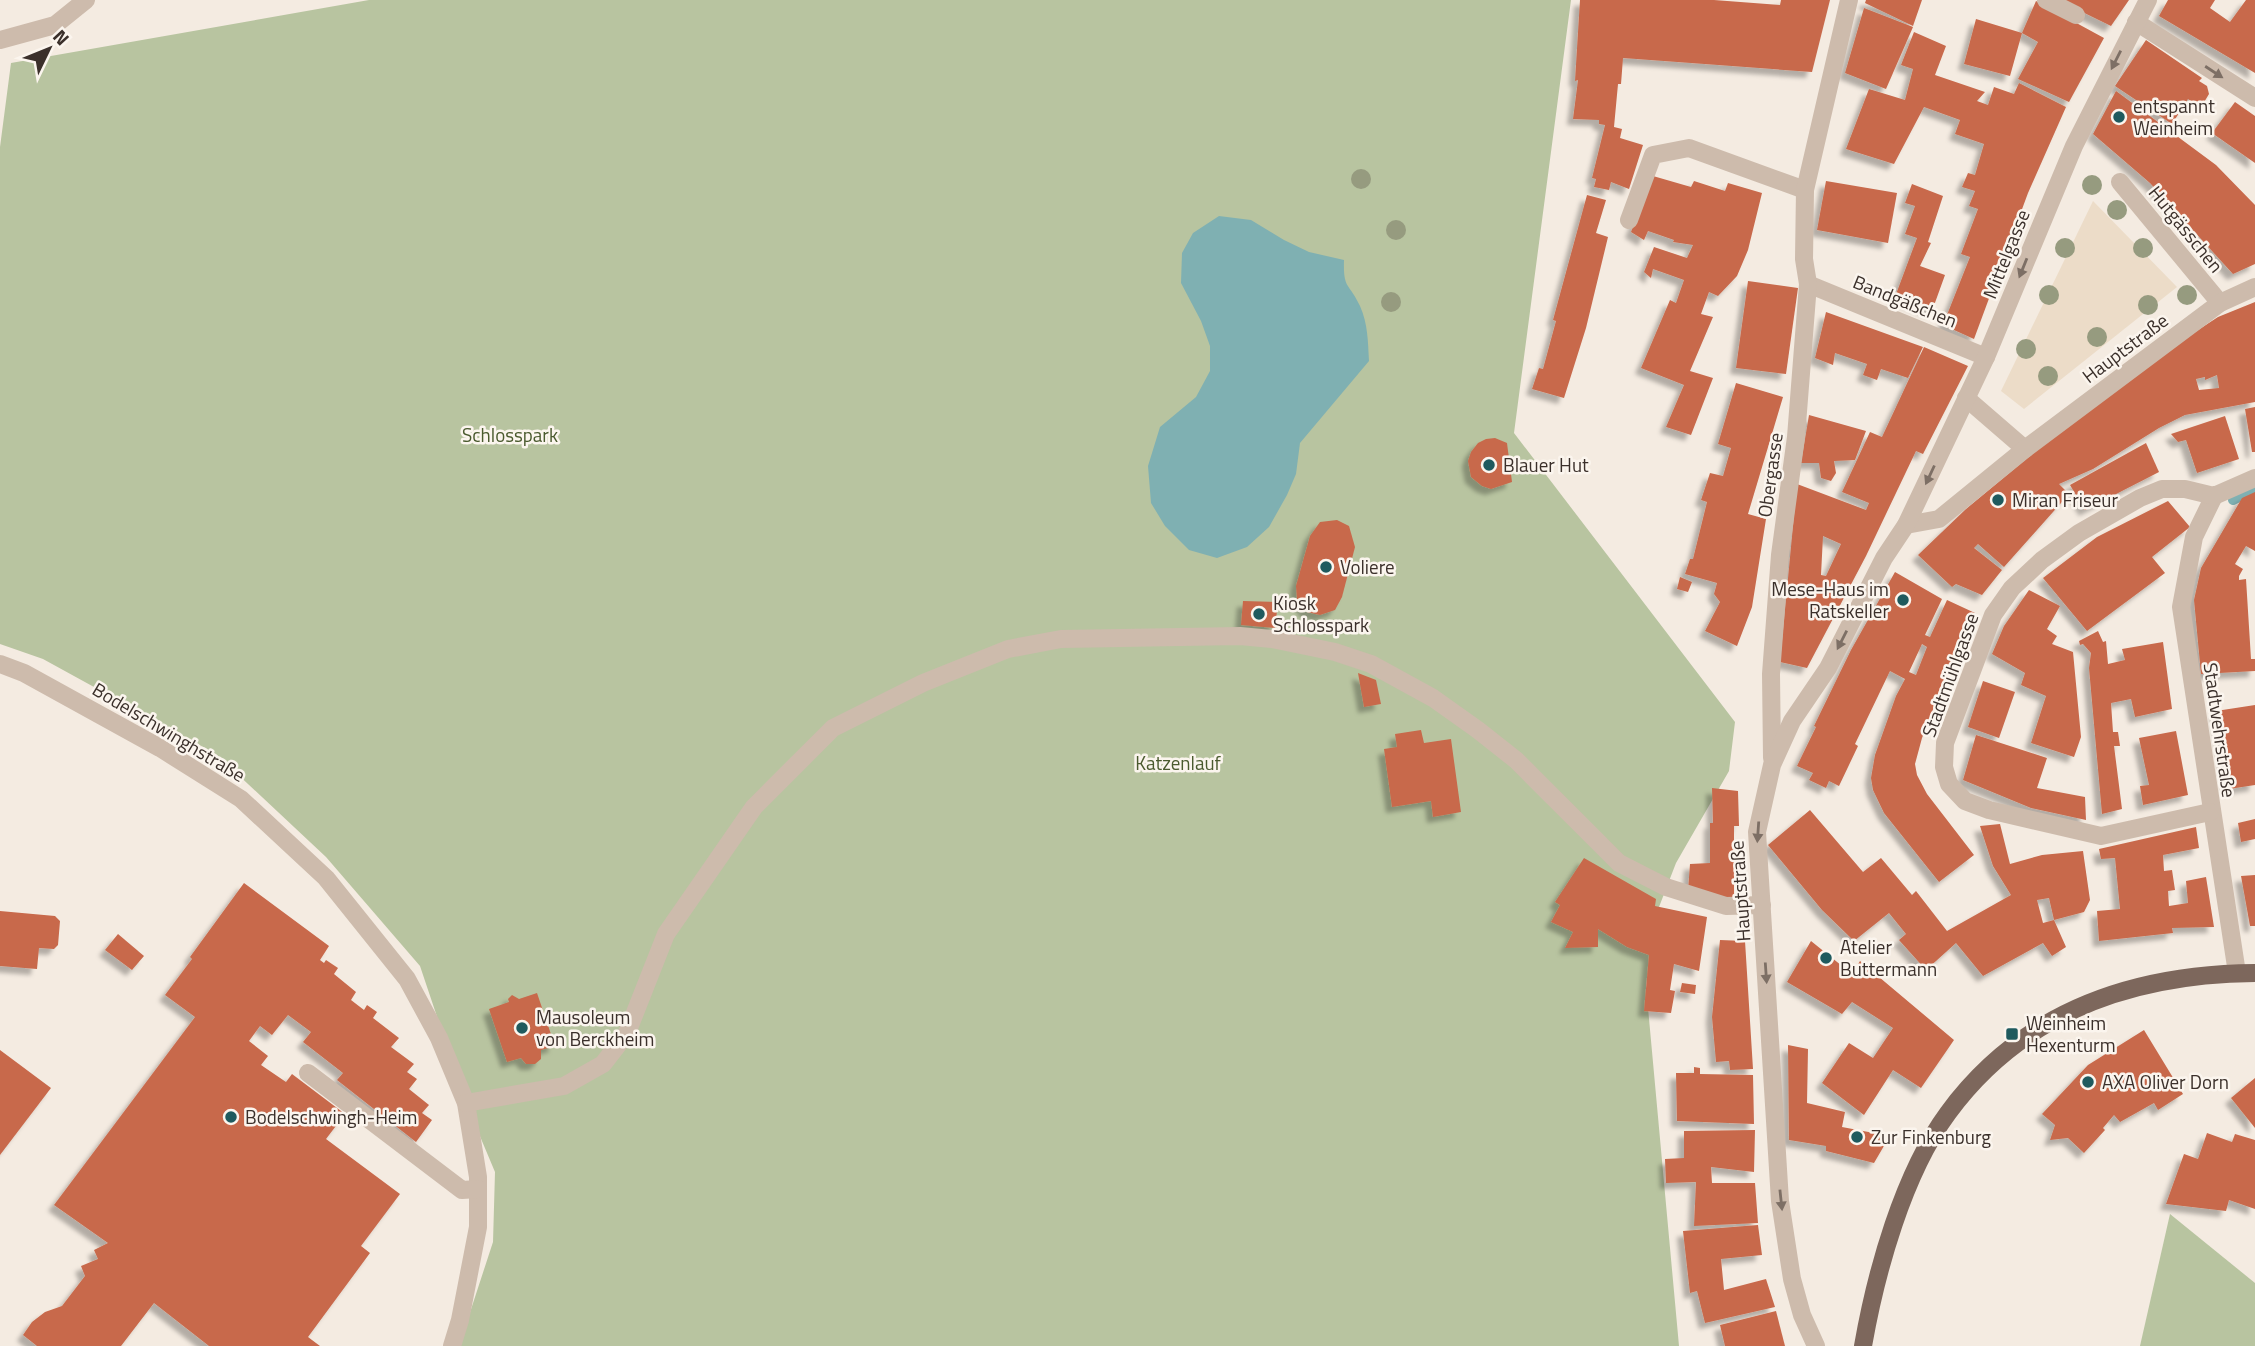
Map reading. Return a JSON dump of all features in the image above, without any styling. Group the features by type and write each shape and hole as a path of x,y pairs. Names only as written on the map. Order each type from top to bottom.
{"main road":[{"path":"1863,1346 1885,1254 1908,1189 1948,1113 1993,1064 2017,1044 2081,1004 2163,981 2204,975 2255,973"}],"street":[{"path":"0,40 55,25 86,0"},
{"name":"Obergasse","path":"1772,765 1771,674 1780,555 1796,437 1808,284 1804,259 1805,190 1849,0"},
{"path":"2046,0 2076,15"},
{"name":"Mittelgasse","path":"1906,525 1986,358 2074,146 2148,0"},
{"path":"2136,22 2255,98"},
{"path":"1629,220 1653,155 1689,148 1805,190"},
{"name":"Hutgässchen","path":"2120,182 2220,303"},
{"name":"Bandgäßchen","path":"1808,284 1986,358"},
{"name":"Hauptstraße","path":"1816,1346 1802,1315 1792,1279 1780,1201 1756,832 1772,765 1792,721 1828,668 1884,558 1906,525 1939,519 2025,449 2220,303 2255,287"},
{"path":"1966,398 2025,449"},
{"path":"2214,496 2255,478"},
{"name":"Stadtmühlgasse","path":"2210,812 2101,836 1989,810 1965,801 1949,784 1944,767 1945,743 1993,615 2012,588 2042,560 2079,533 2140,498 2162,489 2185,489 2214,496"},
{"name":"Stadtwehrstraße","path":"2214,496 2194,537 2181,607 2236,973"},
{"path":"466,1103 564,1086 603,1064 627,1033 666,934 754,807 832,728 923,683 1008,649 1061,639 1240,636 1272,639 1335,652 1371,664 1394,675 1479,730 1516,760 1619,863 1666,887 1726,906 1762,905"},
{"name":"Bodelschwinghstraße","path":"0,664 24,673 160,748 241,799 326,878 407,979 439,1038 466,1103 478,1177 478,1227 460,1320 452,1346"},
{"path":"308,1073 462,1190 478,1189"}],"green space":[{"name":"Schlosspark","path":"369,0 1571,0 1514,433 1735,722 1729,771 1676,863 1659,907 1646,986 1679,1346 459,1346 493,1242 495,1172 466,1103 420,966 326,857 216,754 43,659 0,644 0,147 11,63"},
{"path":"2170,1214 2255,1283 2255,1346 2140,1346"}],"shaded area":[{"path":"2093,201 2177,287 2024,409 2001,391"}],"water":[{"path":"1219,216 1251,220 1309,252 1344,260 1346,281 1365,320 1369,361 1300,443 1296,474 1269,527 1247,547 1217,558 1189,550 1165,526 1151,503 1148,466 1160,427 1196,397 1210,371 1210,346 1201,321 1181,283 1182,253 1193,233"}],"building":[{"path":"1580,0 1714,0 1780,5 1781,0 1830,0 1812,72 1623,58 1614,127 1622,129 1620,138 1643,145 1629,189 1611,182 1609,190 1594,187 1596,179 1592,178 1605,125 1599,124 1599,120 1573,119 1578,80 1575,81"},
{"path":"1866,0 1922,0 1913,26 1865,3"},
{"path":"2058,0 2129,0 2111,26"},
{"path":"2168,0 2215,0 2210,8 2230,22 2246,0 2255,0 2255,73 2159,16"},
{"path":"2036,1 2104,38 2069,102 2018,79 2038,42 2022,33"},
{"path":"1864,8 1913,27 1886,89 1845,73"},
{"path":"1976,19 2022,33 2010,76 1964,64"},
{"path":"1914,32 1946,46 1935,75 1985,92 1977,101 1988,105 1994,87 2014,94 2019,83 2066,107 2028,193 1974,339 1943,325 1970,257 1961,254 1978,209 1969,206 1975,191 1962,187 1968,173 1975,175 1984,144 1955,134 1960,120 1924,107 1894,164 1846,149 1869,89 1905,100 1913,69 1901,65"},
{"path":"2146,40 2202,78 2199,81 2207,86 2209,94 2203,104 2195,104 2188,99 2172,124 2115,86"},
{"path":"2116,91 2216,165 2255,205 2255,264 2233,274 2150,183 2093,134"},
{"path":"2235,102 2255,116 2255,163 2212,133"},
{"path":"1653,176 1691,187 1694,181 1725,191 1728,183 1762,193 1748,250 1737,276 1718,296 1709,292 1701,314 1713,317 1690,371 1713,378 1691,435 1666,427 1684,385 1641,368 1670,300 1676,303 1684,280 1653,269 1651,278 1644,272 1654,247 1687,258 1693,245 1673,242 1674,240 1648,231 1644,240 1631,232"},
{"path":"1826,181 1897,193 1888,243 1817,230"},
{"path":"1912,184 1943,196 1928,242 1931,243 1920,266 1945,275 1932,311 1895,297 1917,238 1905,234 1915,206 1905,203"},
{"path":"1587,195 1606,200 1596,233 1608,237 1586,328 1564,398 1532,389 1539,368 1543,369 1556,321 1553,320"},
{"path":"1748,281 1798,288 1786,374 1736,368"},
{"path":"2255,302 2255,402 2185,415 2093,469 2059,484 2069,494 2004,567 1978,544 1974,548 2002,570 1982,595 1956,584 1952,587 1918,555 1966,509 2066,426 2160,355 2218,317","holes":["2217,375 2219,388 2199,390 2196,379 2205,377 2205,380"]},
{"path":"1826,312 1923,347 1908,378 1881,369 1877,380 1863,375 1867,364 1835,353 1833,365 1815,358"},
{"path":"1924,347 1968,366 1923,454 1916,451 1866,556 1807,668 1780,662 1797,484 1866,510 1869,503 1842,492 1870,432 1882,437","holes":["1823,536 1841,544 1826,576 1821,575"]},
{"path":"1736,383 1783,397 1748,514 1766,519 1752,607 1737,646 1705,631 1720,602 1714,594 1717,583 1685,574 1690,559 1693,559 1707,502 1701,500 1710,473 1723,476 1731,448 1718,444"},
{"path":"2255,407 2255,452 2252,452 2245,409"},
{"path":"1809,415 1866,431 1855,460 1834,461 1836,473 1831,481 1821,478 1819,463 1801,463"},
{"path":"2225,416 2239,459 2197,473 2186,440 2178,442 2171,434"},
{"name":"Blauer Hut","path":"1495,438 1507,443 1512,482 1491,489 1471,477 1468,461 1478,443"},
{"path":"2146,443 2159,472 2085,510 2070,485"},
{"path":"2255,492 2255,551 2246,546 2235,564 2243,569 2239,580 2246,579 2251,659 2255,659 2255,671 2201,674 2194,600 2201,568 2242,498"},
{"path":"2168,501 2190,527 2152,557 2165,573 2087,631 2043,578 2097,537"},
{"name":"Voliere","path":"1337,520 1349,526 1355,547 1342,597 1335,610 1320,615 1307,612 1297,599 1296,586 1310,536 1320,522"},
{"path":"1895,572 1942,599 1925,635 1930,637 1947,600 1975,613 1942,686 1915,764 1917,775 1927,794 1974,855 1939,882 1884,813 1873,790 1871,778 1875,755 1896,696 1905,679 1890,671 1855,744 1858,746 1839,786 1829,781 1826,788 1809,780 1813,773 1797,766 1851,650","holes":["1922,644 1927,647 1916,675 1909,672"]},
{"path":"1680,577 1692,582 1688,592 1677,589"},
{"path":"2029,590 2060,606 2047,629 2057,636 2052,644 2073,652 2081,737 2074,757 2031,743 2046,696 2021,685 2025,673 1992,654 2004,626"},
{"name":"Kiosk Schlosspark","path":"1243,601 1278,602 1275,628 1241,625"},
{"path":"2098,631 2103,642 2106,641 2108,664 2125,660 2122,649 2163,642 2172,709 2135,717 2131,699 2111,703 2113,732 2118,732 2120,746 2114,746 2122,809 2102,814 2089,668 2091,653 2083,644 2080,645 2079,641"},
{"path":"1358,673 1376,680 1381,704 1364,707"},
{"path":"1983,681 2015,692 1999,738 1968,727"},
{"path":"2255,705 2255,785 2229,789 2216,711"},
{"path":"1421,730 1424,743 1451,739 1461,812 1433,817 1431,801 1392,807 1384,749 1397,747 1395,734"},
{"path":"2176,731 2188,795 2143,805 2140,786 2149,785 2139,738"},
{"path":"1976,735 2047,758 2037,788 2085,797 2086,820 2031,808 1963,780"},
{"path":"1712,788 1738,791 1739,826 1734,826 1734,895 1731,899 1688,891 1690,864 1710,863"},
{"path":"1810,810 1863,872 1881,858 1912,895 1916,891 1947,931 2011,895 1993,866 1980,826 2000,824 2010,864 2042,855 2083,851 2090,900 2084,912 2054,920 2066,947 2052,956 2043,943 1983,976 1956,943 1926,970 1899,940 1906,934 1889,913 1854,941 1822,910 1768,845","holes":["2049,898 2054,920 2043,923 2037,900"]},
{"path":"2255,819 2255,839 2241,842 2238,823"},
{"path":"2196,827 2199,848 2163,855 2164,871 2172,870 2175,890 2168,891 2169,906 2188,903 2186,881 2206,877 2214,927 2172,928 2173,933 2099,941 2097,911 2120,909 2115,858 2101,859 2099,849"},
{"path":"1584,858 1656,899 1655,906 1707,917 1699,971 1674,964 1670,990 1675,991 1671,1013 1644,1011 1649,955 1627,947 1598,929 1598,947 1565,948 1573,932 1551,922 1560,905 1555,902"},
{"path":"2255,875 2255,926 2250,926 2241,876"},
{"name":"Bodelschwingh-Heim","path":"244,883 329,946 320,960 324,963 326,960 338,968 334,974 356,992 351,1000 364,1010 367,1005 377,1012 373,1018 399,1038 391,1047 414,1064 407,1072 417,1079 409,1089 429,1105 422,1113 432,1120 416,1142 337,1080 343,1073 303,1042 311,1032 288,1015 272,1035 260,1026 249,1041 268,1056 261,1065 286,1082 292,1074 345,1114 326,1139 400,1194 361,1246 370,1253 308,1337 320,1346 209,1346 154,1303 121,1346 37,1346 23,1335 32,1322 45,1312 62,1306 85,1276 81,1266 98,1259 94,1250 108,1243 54,1205 195,1017 165,995"},
{"path":"0,911 55,916 60,921 58,945 54,949 39,948 37,969 0,966"},
{"path":"118,934 144,956 132,970 105,950"},
{"path":"1720,940 1745,941 1753,1069 1730,1070 1729,1061 1716,1062 1712,1017"},
{"path":"1811,941 1852,974 1860,961 1954,1040 1921,1088 1893,1070 1864,1115 1822,1083 1849,1043 1873,1058 1893,1028 1852,1002 1842,1014 1787,982"},
{"path":"1682,983 1696,985 1695,994 1680,992"},
{"name":"Mausoleum von Berckheim","path":"537,993 555,1046 541,1050 541,1059 535,1064 526,1064 521,1058 507,1062 489,1009 509,1002 508,999 512,995 519,999"},
{"path":"2144,1030 2183,1094 2158,1110 2154,1103 2120,1122 2114,1115 2103,1128 2105,1130 2084,1153 2068,1138 2050,1140 2055,1125 2042,1114 2088,1065"},
{"path":"1788,1045 1808,1049 1807,1103 1845,1112 1842,1127 1879,1134 1888,1139 1874,1163 1826,1151 1826,1146 1789,1140"},
{"path":"0,1050 51,1088 0,1155"},
{"path":"1694,1067 1700,1068 1700,1074 1753,1075 1754,1124 1677,1121 1676,1073 1694,1073"},
{"path":"2255,1078 2255,1128 2231,1098"},
{"path":"1755,1130 1754,1172 1711,1167 1712,1183 1755,1183 1758,1223 1694,1226 1696,1182 1666,1183 1665,1159 1684,1158 1684,1131"},
{"path":"2207,1133 2232,1142 2235,1134 2255,1140 2255,1209 2229,1200 2226,1211 2166,1204 2184,1154 2198,1159"},
{"path":"1758,1225 1762,1255 1721,1259 1724,1290 1766,1279 1775,1307 1705,1323 1697,1291 1690,1293 1683,1231"},
{"path":"1776,1311 1785,1346 1725,1346 1720,1325"}],"waterway":[{"path":"2233,500 2255,489"}],"place":[{"name":"entspannt Weinheim","path":"2119,117"},
{"name":"Blauer Hut","path":"1489,465"},
{"name":"Miran Friseur","path":"1998,500"},
{"name":"Voliere","path":"1326,567"},
{"name":"Mese-Haus im Ratskeller","path":"1903,600"},
{"name":"Kiosk Schlosspark","path":"1259,614"},
{"name":"Atelier Buttermann","path":"1826,958"},
{"name":"Mausoleum von Berckheim","path":"522,1028"},
{"name":"Weinheim Hexenturm","path":"2012,1034"},
{"name":"AXA Oliver Dorn","path":"2088,1082"},
{"name":"Bodelschwingh-Heim","path":"231,1117"},
{"name":"Zur Finkenburg","path":"1857,1137"}],"park label":[{"name":"Katzenlauf","path":"1178,763"}]}
